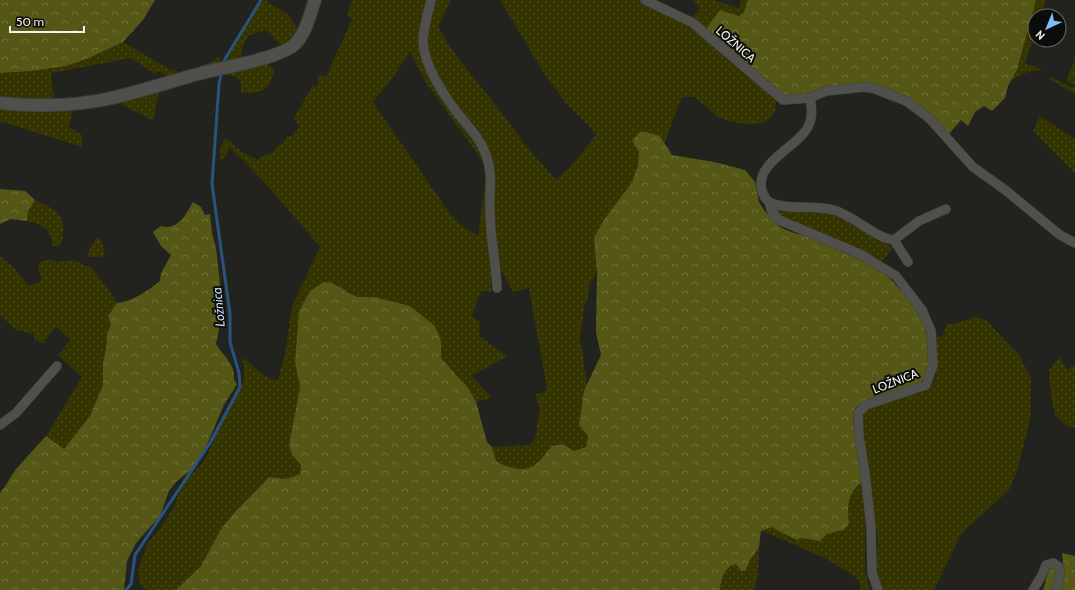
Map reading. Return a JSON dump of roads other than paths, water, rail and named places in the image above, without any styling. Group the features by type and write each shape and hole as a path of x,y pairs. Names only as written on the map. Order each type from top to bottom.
{"street":[{"path":"0,103 25,106 71,104 104,99 280,53 294,44 304,30 315,0"},
{"path":"431,0 423,42 429,68 457,113 472,130 487,157 490,172 490,212 497,288"},
{"name":"LOŽNICA","path":"645,0 693,23 783,100 810,98 826,91 865,87 875,89 906,102 929,118 973,167 1004,189 1060,235 1075,243"},
{"name":"LOŽNICA","path":"810,98 813,110 807,128 768,166 763,174 761,183 764,197 772,212 779,220 860,254 896,276 922,310 931,331 933,365 926,385 866,405 858,413 859,436 871,527 872,573 878,590"},
{"path":"768,202 781,205 835,210 881,236 894,240 908,262"},
{"path":"894,240 919,221 946,209"},
{"path":"0,425 16,413 57,366"},
{"path":"1033,590 1046,565 1053,563 1059,567 1060,574 1057,590"}],"waterway":[{"name":"Ložnica","path":"223,66 225,59 261,0"},
{"name":"Ložnica","path":"126,590 131,584 135,555 210,443 240,387 239,373 230,342 230,314 212,184 219,84 222,71"}]}
